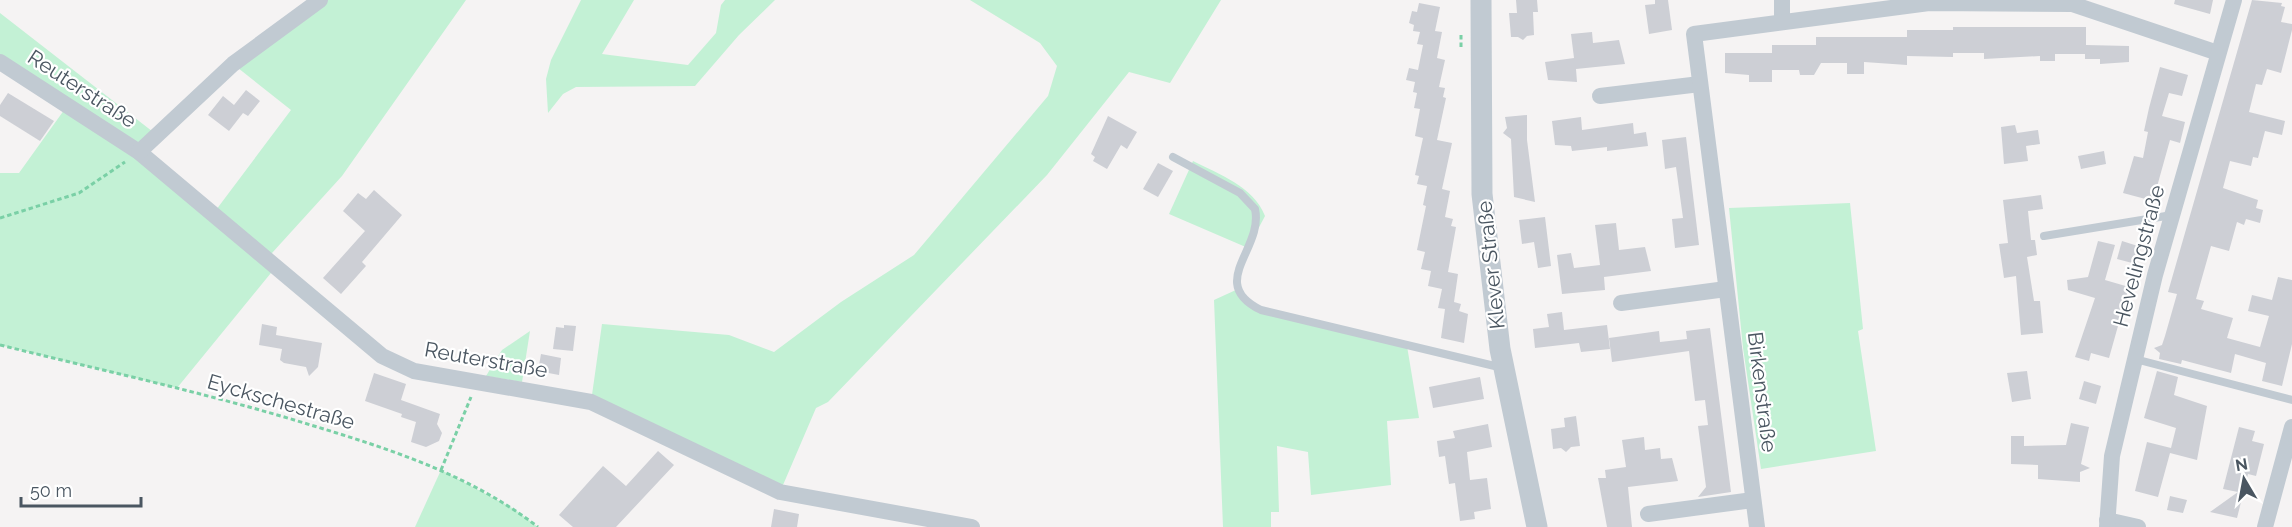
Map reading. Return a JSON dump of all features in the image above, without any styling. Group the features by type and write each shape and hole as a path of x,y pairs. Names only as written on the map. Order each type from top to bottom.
{"street":[{"path":"139,152 233,64 321,0"},
{"name":"Klever Straße","path":"1481,0 1482,194 1504,369 1537,527"},
{"path":"1782,0 1782,22 1929,1 2079,3 2218,53"},
{"name":"Hevelingstraße","path":"2107,523 2112,456 2134,359 2172,215 2234,0"},
{"name":"Birkenstraße","path":"1757,527 1694,34 1782,22"},
{"name":"Reuterstraße","path":"0,62 139,152 382,356 414,371 477,384 591,402 780,492 972,527"},
{"path":"1600,96 1700,84"},
{"path":"1621,303 1726,289"},
{"path":"2265,527 2292,427"},
{"path":"1648,514 1753,500"},
{"path":"2107,523 2138,527"}],"lane":[{"path":"1173,157 1240,193 1255,209 1256,229 1236,277 1242,298 1251,305 1368,337 1504,369"},
{"path":"2044,236 2172,215"},
{"path":"2134,359 2292,400"}],"path":[{"path":"0,218 79,193 139,152"},
{"name":"Eyckschestraße","path":"0,345 255,408 377,446 441,470 514,509 538,527"},
{"path":"441,470 477,384"}],"green space":[{"path":"320,0 466,0 342,176 272,253 275,268 177,388 0,345 0,173 19,173 67,106 0,62 0,13 157,135 139,152 213,214 291,110 233,64"},
{"path":"581,0 634,0 602,54 688,65 716,33 721,5 725,0 775,0 739,35 695,86 576,87 563,94 548,113 546,79 551,60"},
{"path":"970,0 1221,0 1170,83 1129,72 1047,175 828,402 816,408 780,492 591,402 602,324 729,335 774,352 841,302 914,255 1048,96 1057,66 1040,43"},
{"path":"1193,161 1235,182 1260,206 1265,216 1248,248 1169,214"},
{"path":"1850,203 1863,329 1858,331 1876,451 1761,469 1743,348 1729,208"},
{"path":"1238,289 1251,305 1407,346 1419,418 1387,421 1391,485 1311,495 1308,452 1277,446 1279,512 1271,512 1271,527 1223,527 1214,300"},
{"path":"530,331 522,382 486,376 502,350"},
{"path":"441,470 514,509 538,527 415,527"}],"building":[{"path":"1516,0 1537,0 1538,12 1533,12 1534,35 1527,36 1523,40 1511,37 1509,13 1517,13"},
{"path":"1655,0 1668,0 1672,30 1649,34 1645,5 1655,4"},
{"path":"2175,0 2213,0 2210,14 2174,4"},
{"path":"2252,0 2282,3 2281,6 2285,7 2281,22 2292,24 2292,30 2281,73 2267,69 2262,85 2256,84 2249,112 2285,121 2282,135 2265,131 2258,158 2253,157 2251,166 2230,161 2223,188 2258,200 2256,208 2263,210 2260,223 2246,219 2244,225 2237,222 2229,251 2211,246 2196,299 2204,301 2201,309 2233,318 2227,338 2260,347 2269,316 2248,311 2252,295 2272,300 2278,277 2292,280 2292,344 2282,386 2262,381 2266,363 2235,354 2231,373 2182,360 2181,364 2159,359 2160,353 2154,348 2162,345 2177,294 2168,292"},
{"path":"1419,3 1440,7 1435,31 1442,32 1437,58 1445,60 1439,87 1445,88 1443,97 1446,98 1437,140 1452,143 1442,189 1450,191 1445,217 1453,219 1451,226 1456,227 1448,272 1458,274 1454,302 1461,304 1459,311 1468,314 1464,343 1441,338 1445,309 1438,308 1442,289 1428,286 1431,271 1421,269 1425,252 1417,250 1426,206 1423,205 1427,186 1417,184 1419,176 1415,175 1423,138 1415,136 1420,109 1414,108 1417,93 1413,92 1415,82 1406,80 1409,68 1418,70 1423,45 1417,44 1420,32 1413,31 1414,25 1409,23 1412,11 1417,12"},
{"path":"1953,27 2086,27 2086,45 2129,46 2129,62 2100,64 2100,59 2085,59 2085,54 2055,54 2055,61 2040,61 2040,56 1984,59 1984,53 1953,53 1953,57 1907,56 1907,65 1864,62 1864,74 1847,74 1847,63 1821,63 1814,75 1800,75 1799,70 1772,70 1772,82 1749,82 1749,75 1725,73 1725,53 1772,53 1772,45 1816,45 1816,37 1907,37 1907,30 1953,30"},
{"path":"1592,32 1593,43 1619,40 1625,64 1576,69 1577,82 1548,80 1545,62 1574,58 1571,34"},
{"path":"2160,67 2188,75 2182,96 2169,93 2162,116 2185,122 2180,143 2170,140 2153,201 2123,193 2134,156 2143,158 2148,132 2144,131"},
{"path":"246,90 260,101 248,116 243,113 229,131 208,115 223,96 234,105"},
{"path":"8,93 54,121 40,141 0,116 0,105"},
{"path":"1527,115 1527,140 1535,202 1514,197 1511,139 1503,133 1507,128 1505,117"},
{"path":"1108,116 1137,132 1127,149 1121,145 1107,169 1093,161 1095,157 1091,154"},
{"path":"1581,117 1582,130 1633,123 1634,134 1646,132 1648,146 1607,151 1607,147 1572,151 1571,146 1555,145 1552,121"},
{"path":"2015,125 2017,133 2038,130 2040,144 2026,146 2028,161 2004,164 2001,127"},
{"path":"1686,137 1699,245 1675,248 1672,219 1683,218 1676,167 1665,169 1662,140"},
{"path":"2104,151 2106,164 2081,169 2078,156"},
{"path":"1158,163 1173,171 1158,197 1143,189"},
{"path":"374,190 402,215 362,262 366,266 341,294 323,278 365,231 343,211 358,193 366,199"},
{"path":"2041,195 2043,209 2028,211 2031,240 2035,240 2037,255 2027,257 2034,301 2040,301 2043,333 2021,335 2016,276 2004,278 1999,244 2008,243 2003,200"},
{"path":"1545,217 1551,266 1538,268 1534,242 1522,244 1519,220"},
{"path":"1616,223 1619,250 1645,247 1651,271 1604,277 1605,290 1562,294 1557,255 1571,253 1574,268 1600,265 1595,225"},
{"path":"2098,241 2115,245 2105,280 2129,287 2109,358 2091,353 2089,361 2075,357 2095,298 2068,290 2067,280 2088,277"},
{"path":"2122,241 2141,247 2136,264 2117,259"},
{"path":"1562,312 1564,330 1607,325 1610,349 1581,352 1579,343 1535,348 1533,329 1549,327 1547,314"},
{"path":"262,324 277,327 276,335 322,343 318,367 309,376 306,367 284,363 280,360 282,349 259,345"},
{"path":"564,325 576,326 573,351 553,349 556,327 564,328"},
{"path":"1710,328 1731,492 1698,497 1706,487 1698,426 1708,425 1705,400 1695,401 1689,351 1612,362 1609,338 1659,331 1660,342 1687,339 1686,331"},
{"path":"541,354 561,358 559,375 538,371"},
{"path":"2027,371 2031,399 2012,402 2007,373"},
{"path":"2157,371 2178,377 2174,395 2207,406 2197,460 2170,453 2158,497 2135,491 2147,442 2171,448 2176,428 2144,418"},
{"path":"374,373 406,384 401,400 440,414 437,424 442,433 439,441 426,447 411,442 416,422 401,417 402,414 365,401"},
{"path":"1480,377 1484,399 1433,408 1429,387"},
{"path":"2084,381 2101,386 2096,404 2079,399"},
{"path":"1576,416 1580,446 1571,447 1566,452 1561,448 1553,449 1551,429 1565,427 1564,418"},
{"path":"2071,423 2089,427 2081,464 2090,468 2080,472 2080,482 2038,479 2038,465 2011,464 2011,436 2024,436 2024,446 2066,445"},
{"path":"1488,424 1492,447 1467,452 1470,480 1487,478 1491,509 1474,512 1475,519 1460,521 1455,483 1449,484 1445,456 1439,457 1437,441 1455,438 1453,431"},
{"path":"2239,427 2255,431 2252,441 2264,444 2256,476 2248,474 2237,518 2210,512 2238,492 2223,489"},
{"path":"1644,437 1645,450 1660,448 1661,459 1672,458 1678,481 1628,487 1632,527 1607,527 1598,478 1606,478 1605,470 1626,467 1622,440"},
{"path":"658,451 674,465 616,527 573,527 559,515 603,466 626,486"},
{"path":"2170,496 2187,500 2183,513 2167,510"},
{"path":"774,509 799,514 797,527 771,527"}]}
